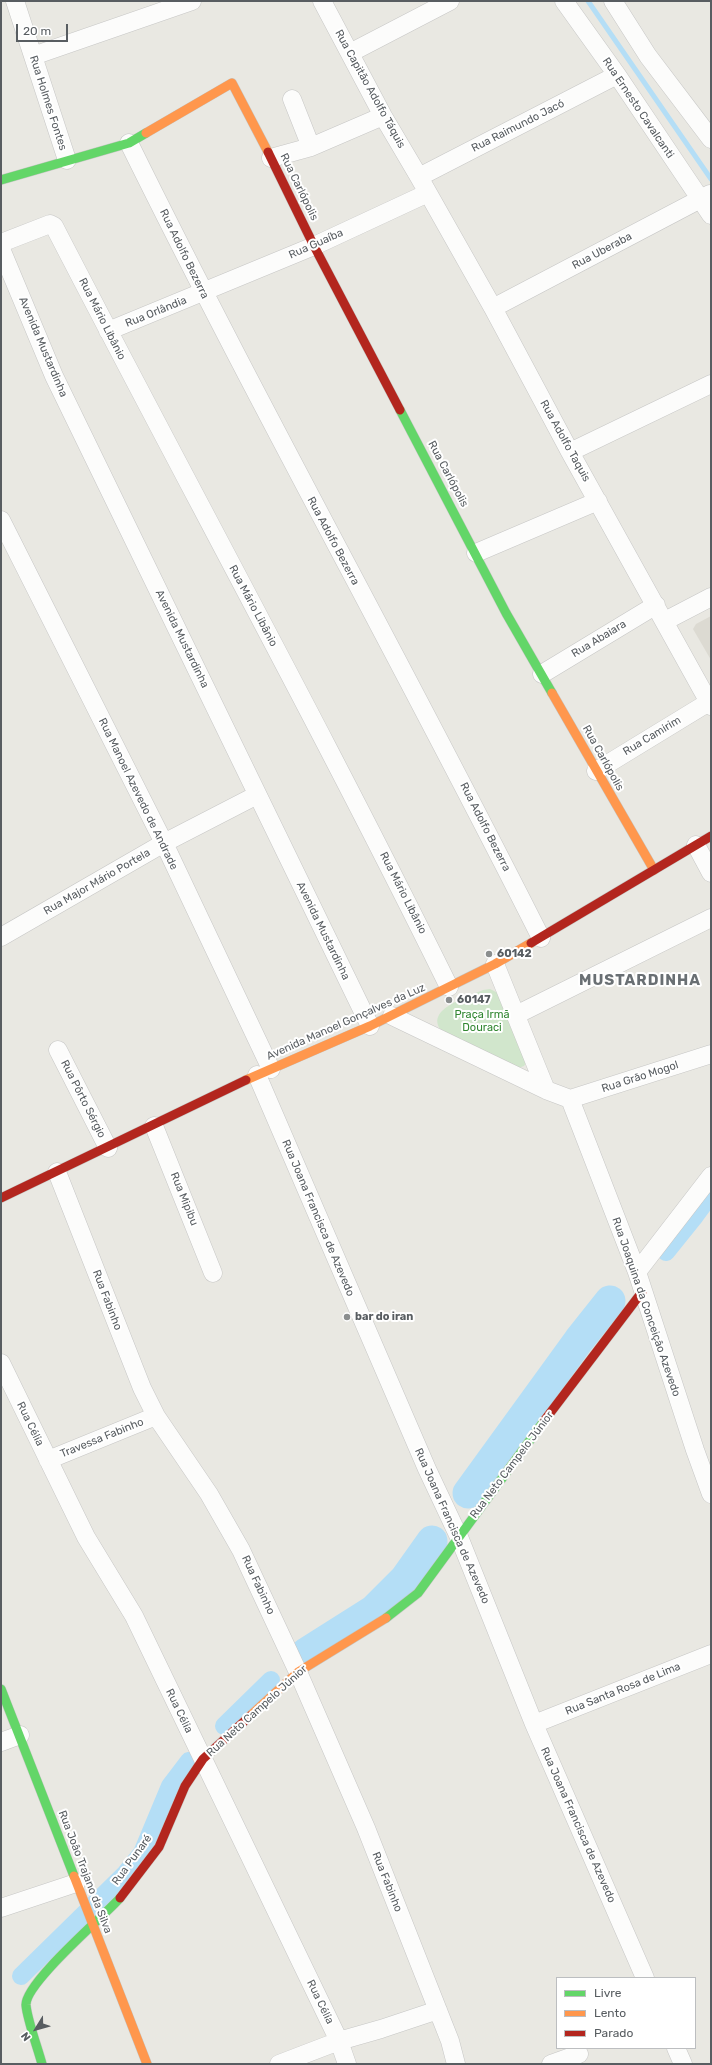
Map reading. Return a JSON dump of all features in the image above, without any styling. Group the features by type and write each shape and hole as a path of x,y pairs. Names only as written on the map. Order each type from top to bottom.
{"street":[{"name":"Rua Holmes Fontes","path":"15,1 66,160"},
{"path":"33,56 192,1"},
{"path":"350,53 450,1"},
{"name":"Rua Ernesto Cavalcanti","path":"564,1 707,196 711,215"},
{"path":"613,1 648,56 711,139"},
{"name":"Rua Capitão Adolfo Táquis","path":"328,3 350,53 382,116 419,177"},
{"name":"Rua Raimundo Jacó","path":"419,177 617,75"},
{"name":"Rua Carlópolis","path":"129,143 232,83 314,246 476,553 506,613 654,870"},
{"path":"292,99 311,147"},
{"path":"271,158 311,147 382,116"},
{"path":"1,180 129,143"},
{"name":"Rua Adolfo Bezerra","path":"129,143 203,293 419,700 540,938"},
{"name":"Rua Adolfo Taquis","path":"419,177 493,308 570,452 710,704"},
{"name":"Rua Guaíba","path":"203,293 314,246 428,193"},
{"name":"Rua Uberaba","path":"493,308 707,196"},
{"name":"Rua Mário Libânio","path":"1,243 50,224 54,226 317,726 449,987"},
{"name":"Avenida Mustardinha","path":"1,249 54,376 370,1026"},
{"name":"Rua Orlândia","path":"108,331 203,293"},
{"path":"570,452 711,384"},
{"path":"476,553 598,501"},
{"name":"Rua Manoel Azevedo de Andrade","path":"1,520 164,843 264,1072"},
{"path":"665,621 711,597"},
{"name":"Rua Abaiara","path":"542,674 656,605"},
{"name":"Rua Camirim","path":"596,771 710,704"},
{"name":"Rua Major Mário Portela","path":"1,937 164,843 257,795"},
{"path":"704,841 711,873"},
{"name":"Avenida Manoel Gonçalves da Luz","path":"1,1198 264,1072 392,1016 495,964 704,841"},
{"path":"516,1015 711,918"},
{"path":"495,964 546,1090"},
{"path":"392,1016 546,1090 570,1099"},
{"name":"Rua Pôrto Sérgio","path":"58,1050 108,1148"},
{"name":"Rua Grão Mogol","path":"570,1099 711,1054"},
{"name":"Rua Joana Francisca de Azevedo","path":"264,1072 427,1469 459,1537 534,1724 645,1977"},
{"name":"Rua Joaquina da Conceição Azevedo","path":"570,1099 637,1272 642,1292 711,1494"},
{"name":"Rua Mipibu","path":"154,1126 213,1273"},
{"name":"Rua Fabinho","path":"57,1172 142,1388 156,1416 209,1494 241,1550 298,1672 366,1828 438,2010 456,2064"},
{"path":"637,1272 711,1176"},
{"name":"Rua Neto Campelo Júnior","path":"203,1759 298,1672 401,1610 418,1593 642,1292"},
{"name":"Rua Célia","path":"1,1363 86,1537 134,1616 339,2041 347,2064"},
{"name":"Travessa Fabinho","path":"48,1460 156,1416"},
{"name":"Rua Santa Rosa de Lima","path":"534,1724 711,1654"},
{"name":"Rua João Trajano da Silva","path":"1,1689 147,2064"},
{"path":"1,1742 20,1735"},
{"name":"Rua Punaré","path":"42,2064 26,2004 27,1997 42,1976 137,1878 159,1846 185,1786 203,1759"},
{"path":"1,1908 76,1883"},
{"path":"279,2064 339,2041 438,2010"},
{"path":"676,2049 683,2064"},
{"path":"550,2064 579,2054"}],"shaded area":[{"path":"711,616 711,660 693,629 696,624"}],"green space":[{"name":"Praça Irmã Douraci","path":"490,989 498,993 527,1061 524,1066 518,1068 441,1030 438,1023 439,1016 443,1010 459,1000 483,990"}],"waterway":[{"path":"588,1 711,179"},
{"path":"666,1252 711,1194"},
{"path":"468,1493 579,1340 610,1301"},
{"path":"306,1653 374,1610 405,1579 432,1541"},
{"path":"224,1726 271,1680"},
{"path":"21,1976 125,1874 142,1853 170,1786 189,1761"}],"traffic: fast":[{"path":"1,180 129,143 146,133"},
{"path":"400,410 506,613 552,693"},
{"path":"386,1618 418,1593 544,1421"},
{"path":"1,1689 74,1876"},
{"path":"42,2064 27,2011 26,2005 29,1995 51,1966 66,1950 120,1898"}],"traffic: slow":[{"path":"146,133 232,83 268,152"},
{"path":"552,693 654,870"},
{"path":"246,1080 370,1026 495,964 531,943"},
{"path":"250,1716 298,1672 386,1618"},
{"path":"74,1876 147,2064"}],"traffic: jam":[{"path":"268,152 314,246 400,410"},
{"path":"531,943 711,836"},
{"path":"1,1198 246,1080"},
{"path":"544,1421 642,1292"},
{"path":"120,1898 159,1847 185,1786 203,1759 250,1716"}],"place":[{"name":"60142","path":"489,954"},
{"name":"60147","path":"449,1000"},
{"name":"bar do iran","path":"347,1317"}],"district":[{"name":"MUSTARDINHA","path":"640,981"}]}
